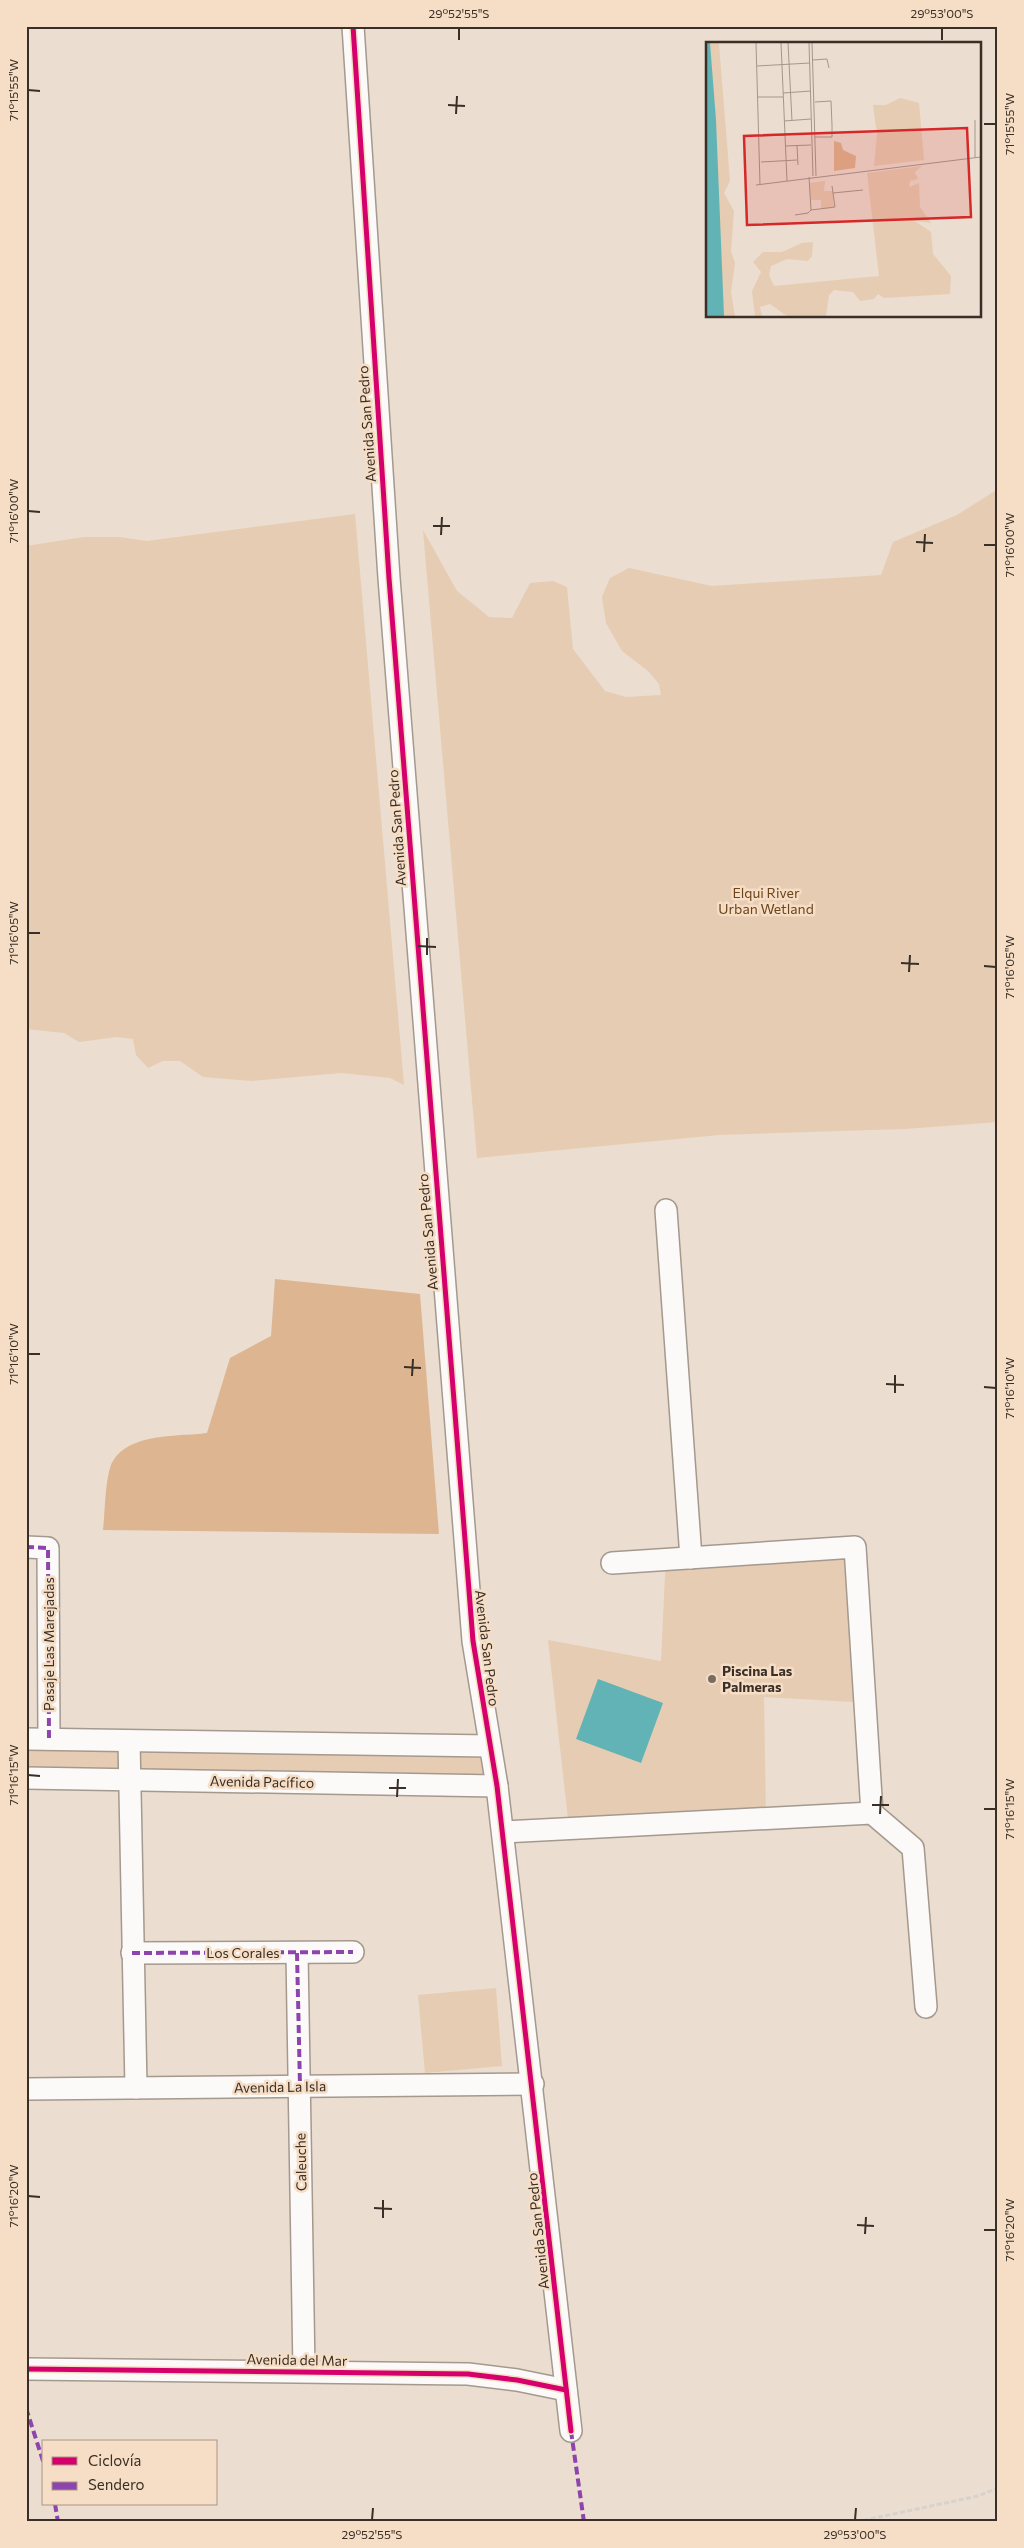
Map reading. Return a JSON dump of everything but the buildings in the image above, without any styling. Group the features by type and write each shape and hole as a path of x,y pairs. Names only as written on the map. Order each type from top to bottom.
{"street":[{"name":"Avenida San Pedro","path":"353,26 389,578 435,1184 473,1641 498,1786 571,2431"},
{"path":"666,1210 691,1558"},
{"name":"Pasaje Las Marejadas","path":"26,1547 48,1548 49,1739"},
{"path":"612,1562 855,1547 872,1813"},
{"path":"26,1738 490,1746"},
{"path":"129,1741 136,2088"},
{"name":"Avenida Pacífico","path":"26,1778 498,1786"},
{"path":"503,1832 872,1813 913,1848 926,2007"},
{"name":"Los Corales","path":"132,1953 354,1952"},
{"name":"Caleuche","path":"297,1953 304,2371"},
{"name":"Avenida La Isla","path":"26,2089 533,2084"},
{"name":"Avenida del Mar","path":"26,2368 468,2374 517,2380 566,2390"}],"path":[{"path":"856,2522 978,2496 998,2488"}],"green space":[{"name":"Elqui River Urban Wetland","path":"998,489 998,1122 904,1129 719,1135 477,1158 423,530 457,591 489,617 512,618 530,583 553,581 567,587 573,649 605,691 626,697 661,695 659,684 648,671 622,651 606,623 602,597 610,578 629,568 712,586 881,575 893,542 957,515"},
{"path":"355,514 404,1085 390,1078 341,1073 252,1081 203,1077 180,1061 163,1061 148,1068 136,1055 133,1039 117,1037 79,1042 64,1033 26,1029 26,546 84,537 119,537 147,541"},
{"name":"Piscina Las Palmeras","path":"666,1553 861,1553 872,1703 764,1697 766,1815 569,1828 548,1640 661,1661"},
{"path":"26,1747 483,1754 488,1777 26,1769"},
{"path":"496,1988 502,2066 425,2073 418,1995"}],"shaded area":[{"path":"275,1279 420,1294 439,1534 103,1530 108,1475 116,1456 138,1442 152,1438 207,1433 230,1358 271,1336"}],"water":[{"path":"598,1679 663,1703 641,1763 576,1739"}],"marked path":[{"path":"26,1547 48,1548 49,1739"},
{"path":"132,1953 353,1952"},
{"path":"297,1953 300,2086"},
{"path":"26,2408 42,2458"},
{"path":"571,2431 584,2522"},
{"path":"55,2506 58,2522"}],"cycle path":[{"path":"353,26 389,578 473,1641 497,1786 571,2431"},
{"path":"26,2369 468,2374 517,2380 566,2390"}],"place":[{"name":"Piscina Las Palmeras","path":"712,1679"}]}
